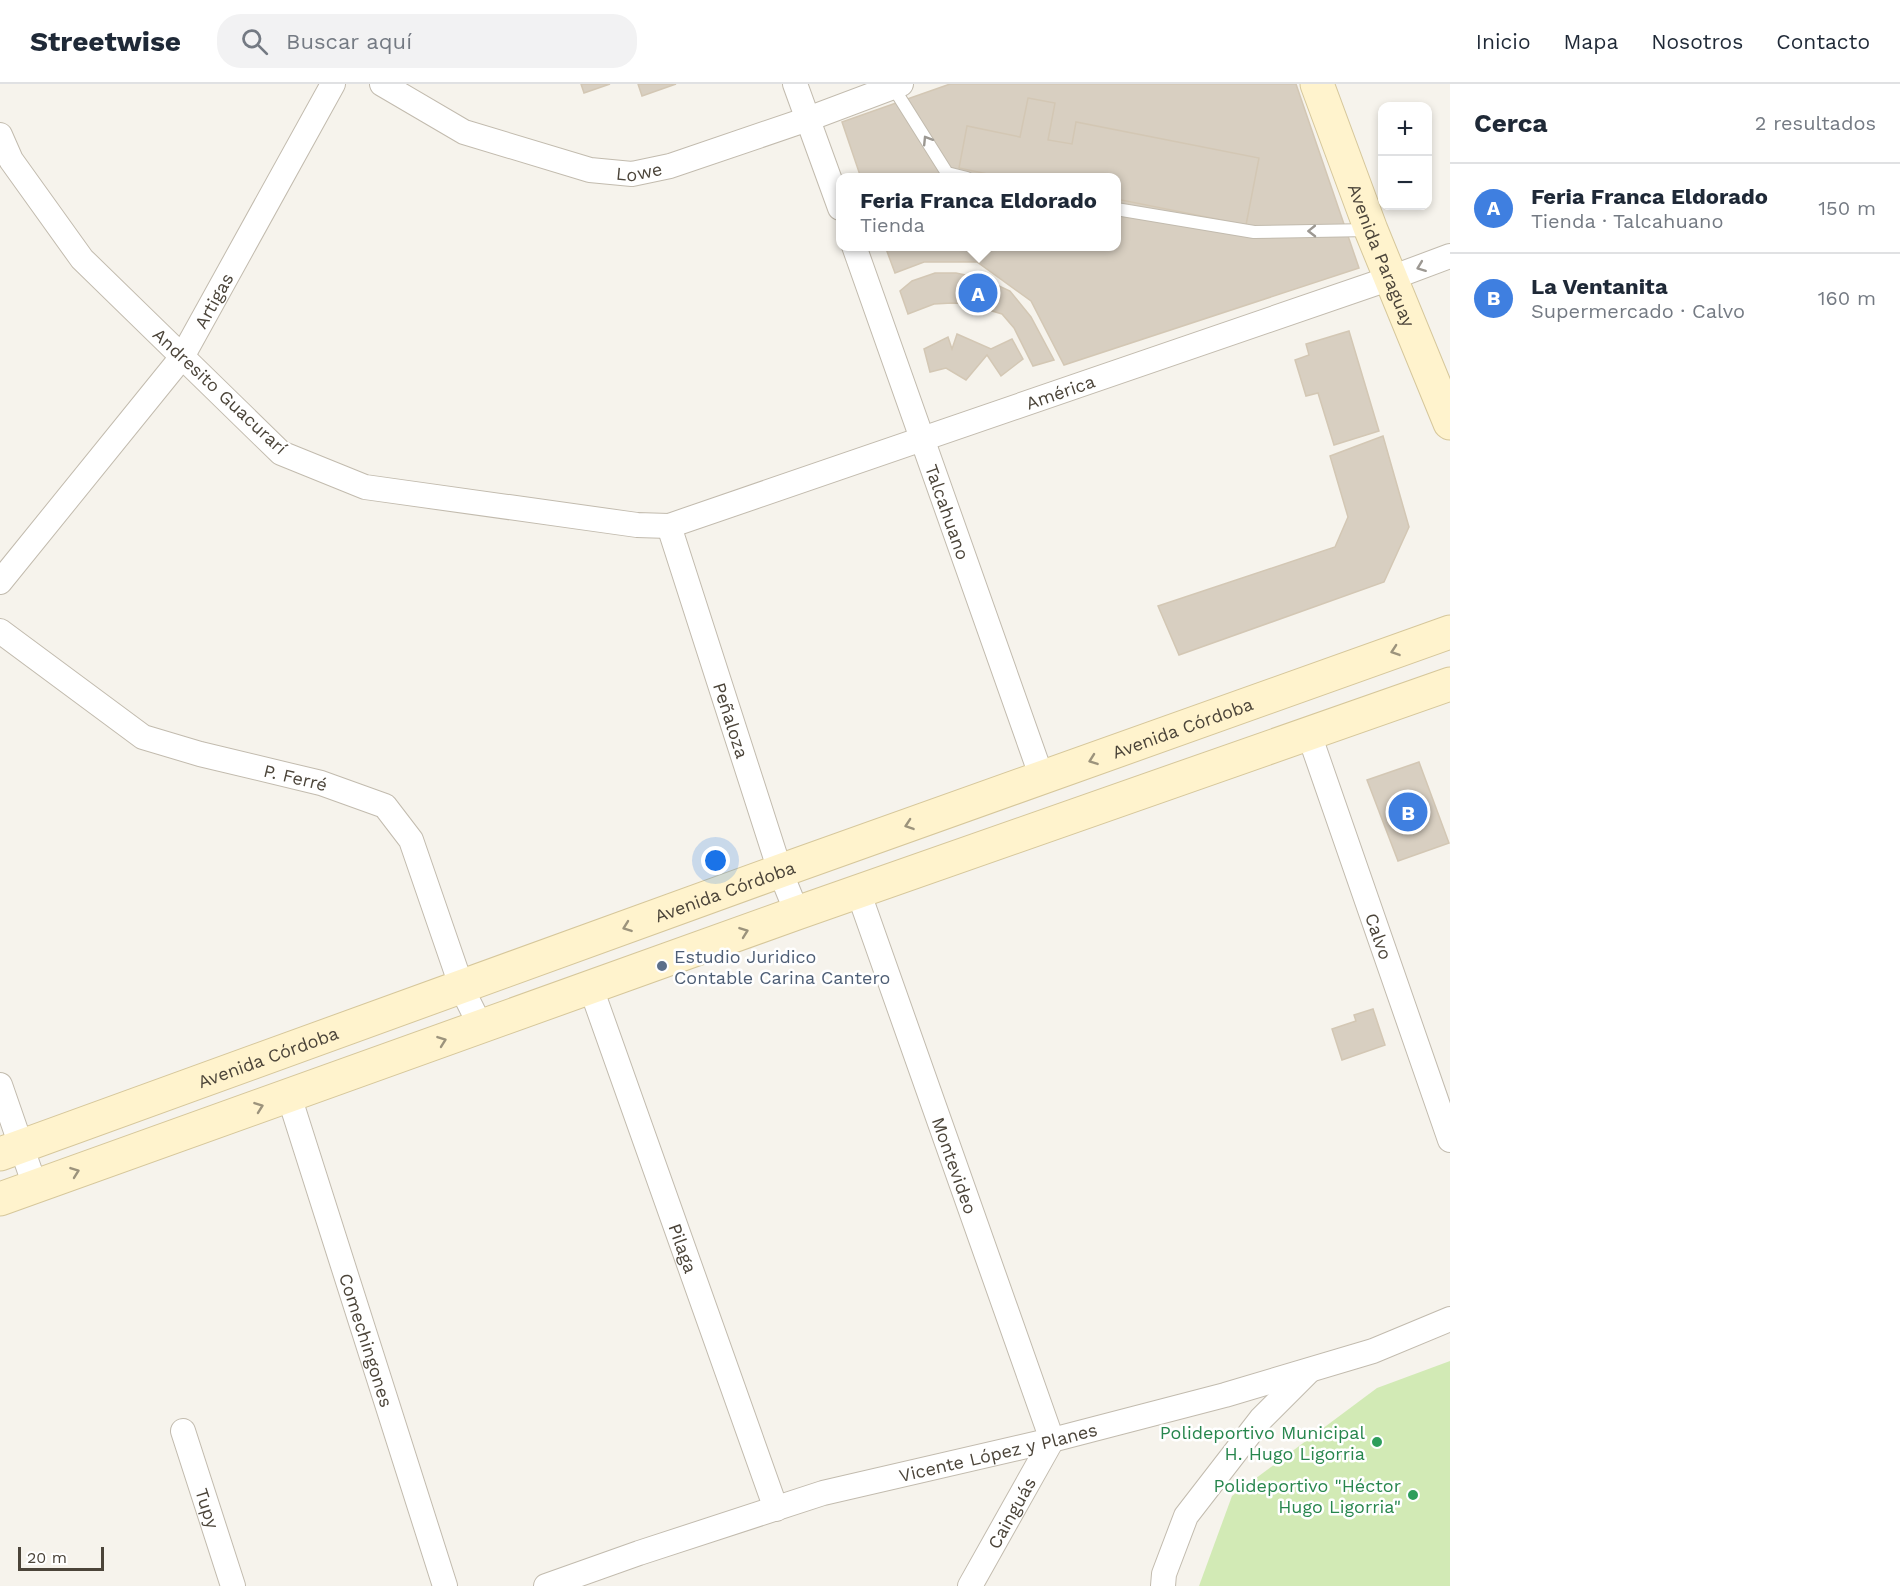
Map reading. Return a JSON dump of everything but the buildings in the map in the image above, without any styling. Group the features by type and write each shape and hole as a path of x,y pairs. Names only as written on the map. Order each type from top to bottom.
{"main road":[{"name":"Avenida Paraguay","path":"1317,84 1371,230 1450,423"},
{"name":"Avenida Córdoba","path":"11,1150 780,871 1450,632"},
{"path":"0,1199 858,891 1450,684"}],"street":[{"name":"Artigas","path":"0,582 182,357 333,84"},
{"name":"Lowe","path":"382,84 464,132 590,170 632,174 670,166 897,86"},
{"path":"795,84 836,197"},
{"name":"Andresito Guacurarí","path":"0,135 11,160 82,258 281,453 365,487 637,525 669,526"},
{"name":"Talcahuano","path":"856,251 1042,778"},
{"name":"América","path":"669,526 1450,256"},
{"name":"Peñaloza","path":"669,526 780,871 797,913"},
{"name":"P. Ferré","path":"0,631 143,737 200,754 321,783 385,806 411,840 461,987 482,1027"},
{"name":"Calvo","path":"1309,734 1450,1140"},
{"name":"Montevideo","path":"858,891 1052,1440"},
{"name":"Pilaga","path":"591,988 776,1509"},
{"path":"0,1085 11,1150 35,1186"},
{"name":"Comechingones","path":"289,1096 445,1586"},
{"name":"Vicente López y Planes","path":"546,1586 823,1493 1052,1440 1225,1395 1373,1351 1450,1319"},
{"path":"1163,1586 1164,1574 1185,1516 1261,1419 1310,1370"},
{"name":"Tupy","path":"183,1431 233,1586"},
{"name":"Cainguás","path":"970,1586 1052,1440"}],"lane":[{"path":"897,86 947,173"},
{"path":"1121,210 1254,232 1371,230"}],"green space":[{"name":"Polideportivo Municipal H. Hugo Ligorria","path":"1450,1361 1450,1586 1199,1586 1232,1496 1377,1388"}],"place":[{"name":"Feria Franca Eldorado","path":"978,293"},
{"name":"La Ventanita","path":"1408,812"},
{"name":"Estudio Juridico Contable Carina Cantero","path":"662,966"},
{"name":"Polideportivo Municipal H. Hugo Ligorria","path":"1377,1442"},
{"name":"Polideportivo \"Héctor Hugo Ligorria\"","path":"1413,1495"}]}
